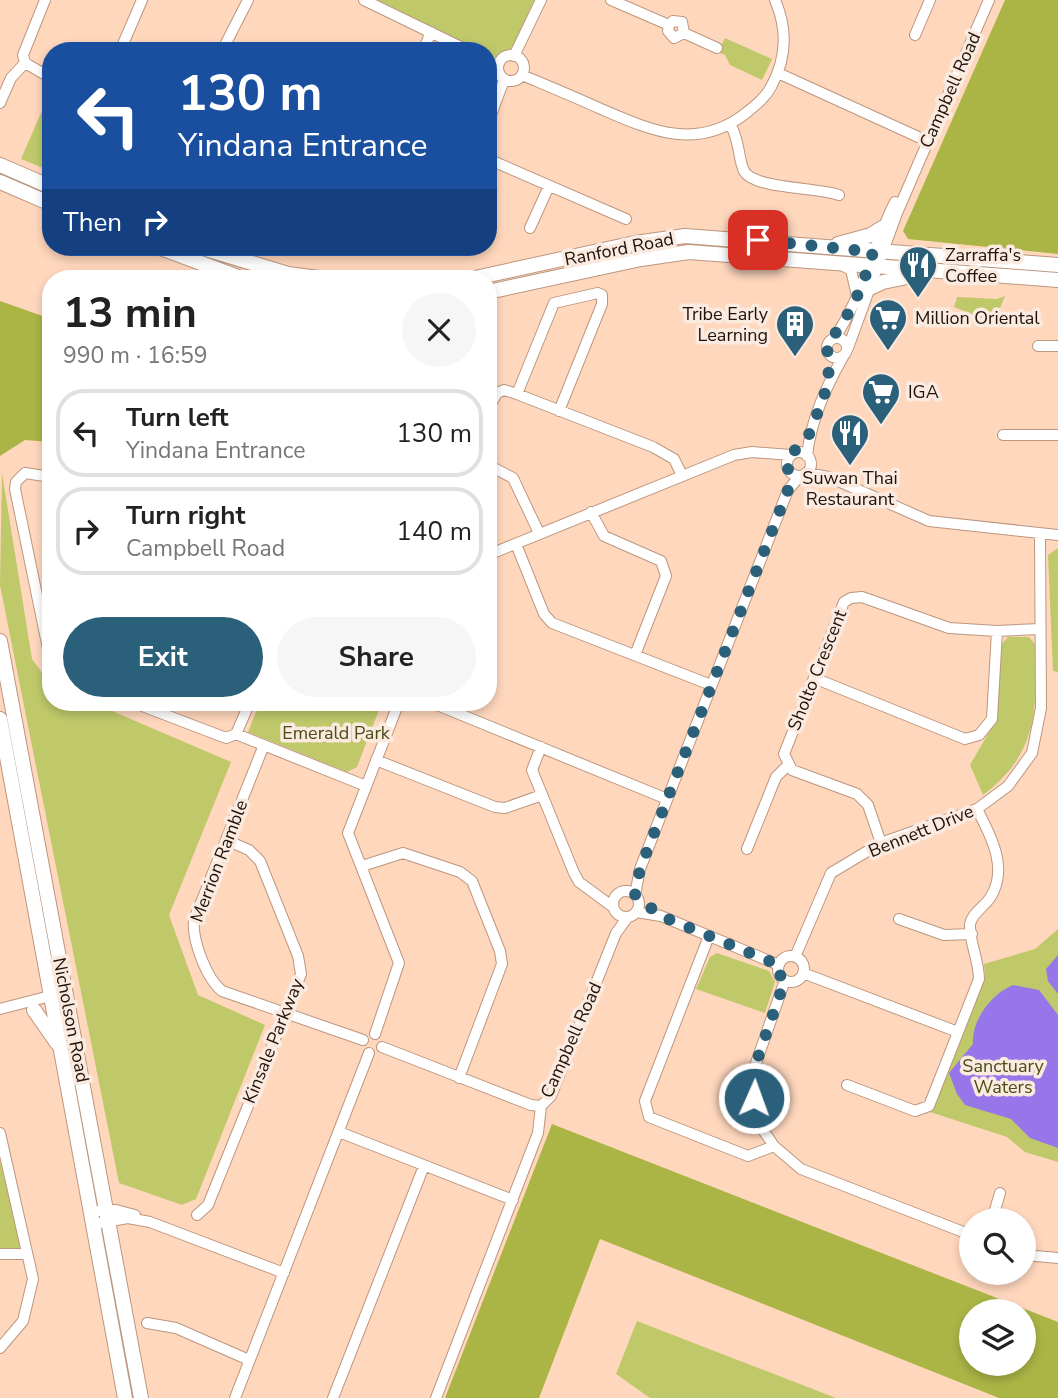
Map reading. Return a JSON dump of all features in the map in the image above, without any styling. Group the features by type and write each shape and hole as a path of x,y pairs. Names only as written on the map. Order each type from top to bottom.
{"main road":[{"path":"0,165 42,183"},
{"path":"1,183 42,200"},
{"path":"827,247 872,235 882,228"},
{"name":"Ranford Road","path":"497,273 635,243 685,236 827,247 941,271 1058,280"},
{"name":"Ranford Road","path":"497,290 676,253 834,262 876,259 1058,265"},
{"path":"182,256 220,270"},
{"path":"229,256 275,270"},
{"path":"870,288 883,282 941,271"},
{"name":"Nicholson Road","path":"0,641 99,1217 125,1398"},
{"name":"Nicholson Road","path":"0,719 60,1000 62,1053 141,1398"},
{"path":"34,1010 51,1032 62,1053"}],"street":[{"path":"0,103 11,78 25,63 27,41 45,0"},
{"path":"124,42 142,0"},
{"path":"227,42 248,0"},
{"path":"364,0 451,42"},
{"path":"514,56 541,0"},
{"path":"611,0 669,26 668,32 674,38 684,33 717,48"},
{"path":"522,75 654,132 688,135 719,130 766,96 778,73 785,48 783,18 775,0"},
{"path":"915,35 930,0"},
{"name":"Campbell Road","path":"835,337 876,259 989,0"},
{"path":"427,42 431,32"},
{"path":"497,60 514,56 523,64 522,75 516,80 504,79 497,70"},
{"path":"25,63 42,73"},
{"path":"778,73 927,141"},
{"path":"497,98 504,79"},
{"path":"730,124 738,138 744,171 757,183 820,189 839,195"},
{"path":"497,163 626,219"},
{"name":"Campbell Road","path":"382,1046 459,1078 541,1106 551,1096 616,933 632,914 640,869 788,490 790,461 810,433 829,382 846,352 870,288 882,228 901,190 911,180"},
{"path":"530,228 549,186"},
{"path":"834,262 851,270 857,299"},
{"path":"517,394 554,303 598,293 602,295 602,304 559,411"},
{"path":"835,337 845,341 846,352 834,358 829,354 827,344 835,337"},
{"path":"1038,346 1058,346"},
{"name":"Campbell Road","path":"829,354 829,382"},
{"path":"497,393 504,390 517,394 661,451 674,459 682,475"},
{"name":"Campbell Road","path":"788,490 803,474 809,459 810,433"},
{"path":"1003,435 1058,435"},
{"path":"497,551 734,455 764,453 790,461 809,459 830,477 929,521 1058,535"},
{"path":"790,461 803,474 830,477"},
{"path":"497,470 513,478 538,533"},
{"path":"42,476 25,473 19,477 15,489 42,620"},
{"path":"591,512 604,537 662,561 666,576 635,655"},
{"name":"Bennett Drive","path":"795,957 831,873 881,842 978,809 1008,786 1032,753 1041,708 1040,535"},
{"path":"516,544 544,614 552,623 711,685"},
{"name":"Sholto Crescent","path":"788,765 784,754 844,602 851,598 862,597 936,625 997,631 1040,629"},
{"path":"814,678 965,739 979,735 992,719 997,631"},
{"path":"156,711 226,738 236,734 366,786"},
{"path":"236,734 246,711"},
{"path":"375,1034 399,963 348,833 395,711"},
{"path":"465,711 541,747 667,799"},
{"name":"Merrion Ramble","path":"264,745 194,920 194,935 217,987 284,1014 363,1040"},
{"path":"541,747 532,770 579,882 596,892 614,909 632,914 661,916"},
{"path":"376,760 495,807 505,808 542,795"},
{"path":"747,849 776,776 788,765 792,770 857,794 868,805 881,842"},
{"path":"847,1084 915,1111 929,1105 979,979 979,962 972,934 973,915 992,895 998,873 997,853 978,809"},
{"name":"Kinsale Parkway","path":"197,1215 208,1205 301,974 298,957 260,861 249,850 226,841"},
{"path":"362,866 403,853 460,872 472,881 500,951 502,964 459,1078"},
{"name":"Campbell Road","path":"616,933 614,909 621,893 640,869"},
{"path":"596,892 621,893 636,897 661,916 779,965"},
{"path":"899,919 944,935 972,934"},
{"path":"709,936 645,1101 649,1116 748,1156 774,1146"},
{"path":"795,957 802,961 803,973 794,981 785,980 779,974 779,965 784,958 795,957"},
{"path":"803,973 958,1032"},
{"path":"785,980 755,1066 754,1098 761,1127 774,1146 801,1169 959,1230"},
{"path":"5,1009 28,1000 60,1000"},
{"path":"5,1009 34,1010 60,1000"},
{"path":"375,1034 381,1039 382,1046 377,1053 369,1053 363,1048 363,1040 366,1035 375,1034"},
{"path":"237,1397 369,1053"},
{"path":"436,1398 538,1133 541,1106"},
{"path":"339,1132 513,1200"},
{"path":"0,1133 33,1279 23,1321 0,1348"},
{"path":"333,1398 424,1166"},
{"path":"996,1208 1000,1193"},
{"path":"99,1217 140,1216 284,1273"},
{"path":"0,1254 26,1254"},
{"path":"1036,1256 1058,1258"},
{"path":"147,1323 176,1328 249,1360"}],"green space":[{"path":"377,0 534,0 510,53 498,59 497,42 462,42"},
{"path":"1005,0 1058,0 1058,254 908,239 903,231"},
{"path":"725,38 772,59 762,80 730,65 725,55 718,52"},
{"path":"42,111 42,167 21,159"},
{"path":"1005,296 994,323 954,307 957,297 997,299"},
{"path":"0,301 42,316 42,441 25,440 0,456"},
{"path":"2,473 32,659 42,673 42,711 112,711 231,762 169,915 198,995 265,1025 196,1199 182,1205 119,1183 0,585"},
{"path":"1058,548 1058,672 1053,671 1048,555"},
{"path":"1008,637 1029,637 1035,644 1036,689 1031,728 1015,763 983,795 970,765 996,720 1000,646"},
{"name":"Emerald Park","path":"256,711 379,711 357,767 347,772 248,732"},
{"name":"Sanctuary Waters","path":"1058,929 1058,1162 1025,1152 1007,1137 930,1112 985,976 984,964 1035,949"},
{"path":"717,953 769,971 775,982 765,1013 696,989 710,957"},
{"path":"552,1124 999,1299 959,1299 959,1376 1036,1376 1036,1313 1058,1322 1058,1398 999,1398 600,1239 539,1398 445,1398"},
{"path":"0,1161 18,1228 20,1250 0,1250"},
{"path":"637,1321 836,1398 650,1398 616,1374"}],"shaded area":[{"path":"1058,955 1058,994 1048,981 1046,969"},
{"name":"Sanctuary Waters","path":"1013,985 1039,990 1058,1015 1058,1148 1030,1138 1011,1119 965,1105 957,1094 949,1073 973,1044 975,1026 984,1009 997,995"}],"place":[{"name":"Zarraffa's Coffee","path":"918,299"},
{"name":"Million Oriental","path":"888,352"},
{"name":"Tribe Early Learning","path":"795,358"},
{"name":"IGA","path":"881,426"},
{"name":"Suwan Thai Restaurant","path":"850,467"}],"route":[{"path":"754,1098 755,1066 785,980 779,974 779,965 661,916 635,895 640,869 788,490 788,458 810,433 829,382 827,344 835,337 852,310 873,252 758,240"}]}
